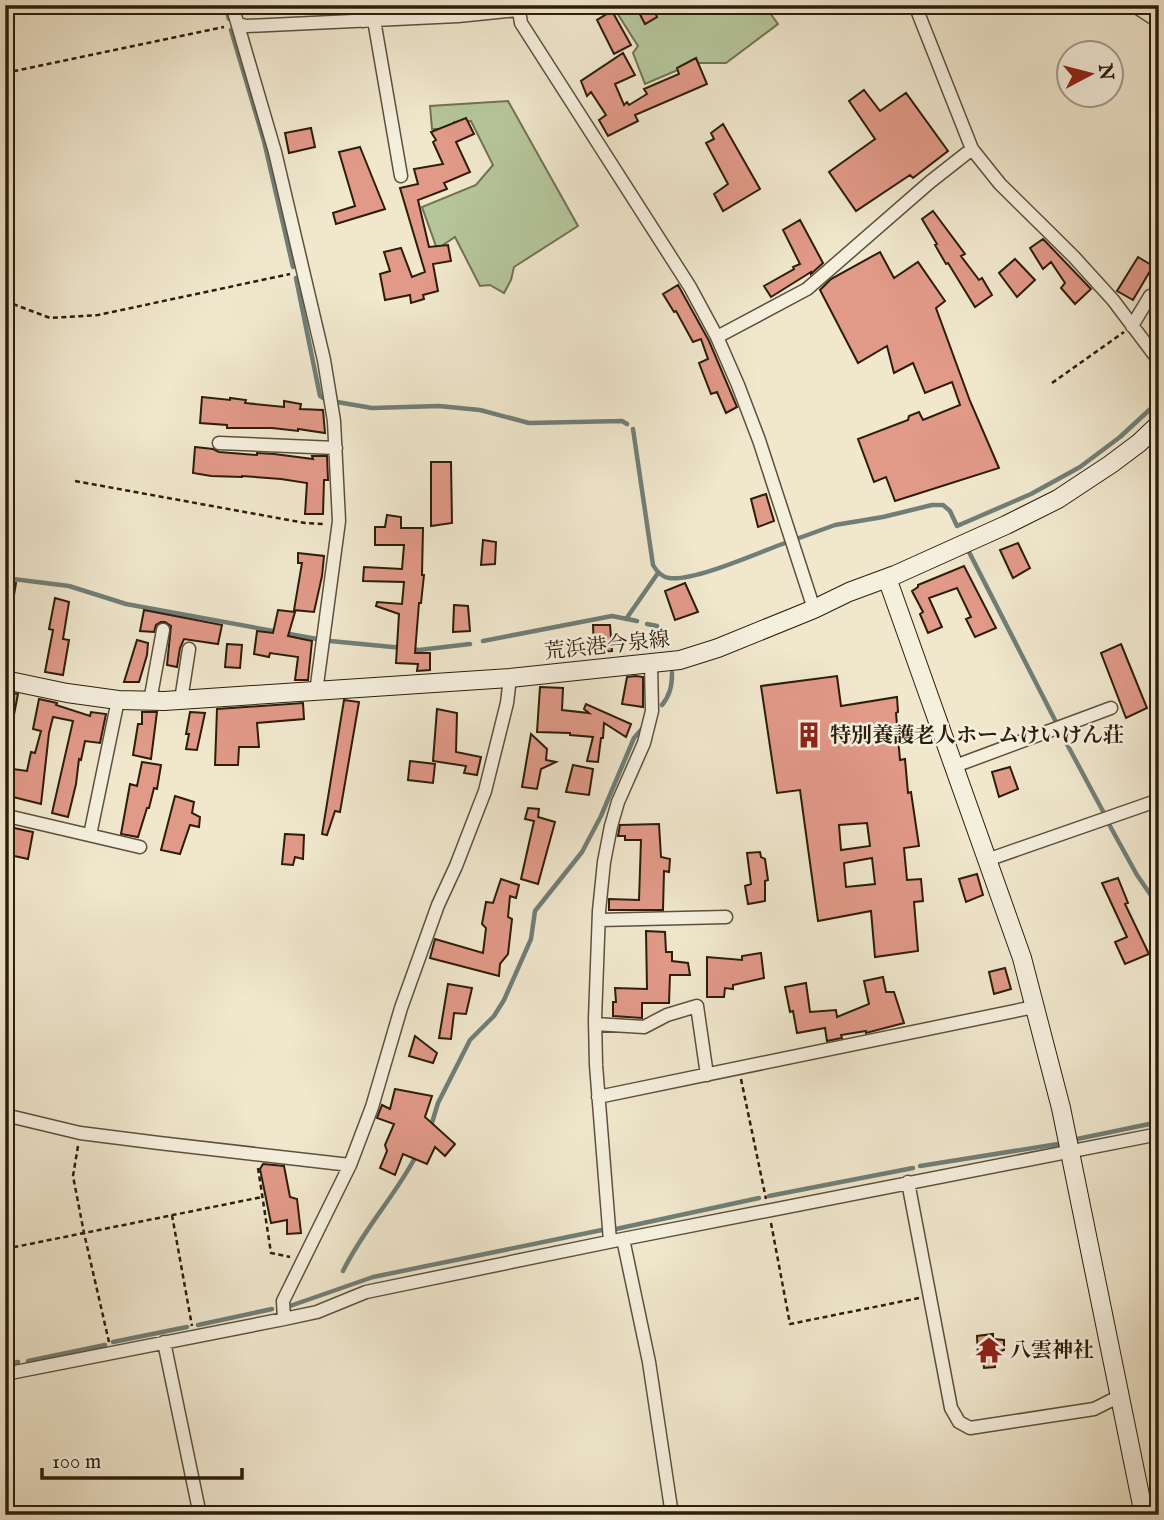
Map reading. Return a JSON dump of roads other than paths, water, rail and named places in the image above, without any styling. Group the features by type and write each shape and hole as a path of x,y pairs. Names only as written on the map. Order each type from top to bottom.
{"main road":[{"name":"荒浜港今泉線","path":"5,680 67,693 149,701 510,678 680,660 814,609 1006,525 1058,499 1111,464 1159,424"},
{"path":"887,578 1022,958 1061,1108 1144,1515"}],"street":[{"path":"232,5 275,152 330,392 336,448 339,525 316,692"},
{"path":"360,5 368,20 401,176"},
{"path":"915,5 972,149 1000,184 1113,300 1159,361"},
{"path":"1133,5 1159,22"},
{"path":"238,24 247,26 368,20 518,8 521,23 690,287 717,337 759,440 814,609"},
{"path":"717,337 807,289 972,149"},
{"path":"1132,326 1150,296"},
{"path":"219,443 336,448"},
{"path":"149,701 163,630"},
{"path":"181,700 188,649"},
{"path":"651,664 652,711 644,743 618,802 604,862 595,1024 598,1097 617,1240 649,1362 672,1515"},
{"path":"284,1319 283,1301 349,1165 372,1107 401,1008 438,905 485,791 507,703 510,678"},
{"path":"90,835 118,700"},
{"path":"955,766 1111,708"},
{"path":"988,860 1159,800"},
{"path":"5,817 140,847"},
{"path":"599,920 726,917"},
{"path":"595,1024 644,1027 667,1015 697,1006 707,1075"},
{"path":"598,1097 1034,1007"},
{"path":"5,1115 79,1133 349,1165"},
{"path":"5,1374 284,1319 317,1311 366,1292 1159,1134"},
{"path":"908,1182 951,1408 959,1422 970,1428 1094,1409 1120,1396"},
{"path":"164,1342 200,1515"}],"waterway":[{"path":"225,5 229,19"},
{"path":"231,30 264,141 293,267"},
{"path":"296,278 320,396 326,400"},
{"path":"957,526 1031,494 1080,467 1120,437 1159,401"},
{"path":"337,402 372,408 439,406 480,410 529,423 622,421 627,424"},
{"path":"633,429 653,565 658,572 669,578 694,575 785,543"},
{"path":"799,538 835,525 932,505 943,505 950,511 957,526"},
{"path":"969,552 1056,722"},
{"path":"626,619 658,573"},
{"path":"5,578 69,586 126,604 317,639"},
{"path":"483,641 612,616 637,621"},
{"path":"647,624 657,626 665,646"},
{"path":"330,641 403,648"},
{"path":"411,649 470,644"},
{"path":"662,705 670,690 672,673"},
{"path":"431,1126 438,1103 470,1040 494,1016 504,1000 531,939 535,911 582,852 601,816 634,738 641,730"},
{"path":"1061,733 1105,815"},
{"path":"1110,826 1137,875 1159,907"},
{"path":"1077,1139 1159,1122"},
{"path":"920,1166 1058,1144"},
{"path":"343,1271 416,1156"},
{"path":"769,1196 913,1168"},
{"path":"616,1229 759,1198"},
{"path":"290,1306 373,1277 602,1230"},
{"path":"198,1325 272,1309"},
{"path":"113,1342 187,1327"},
{"path":"28,1361 105,1345"},
{"path":"5,1365 18,1362"}],"place":[{"name":"特別養護老人ホームけいけん荘","path":"809,735"},
{"name":"八雲神社","path":"989,1350"}]}
